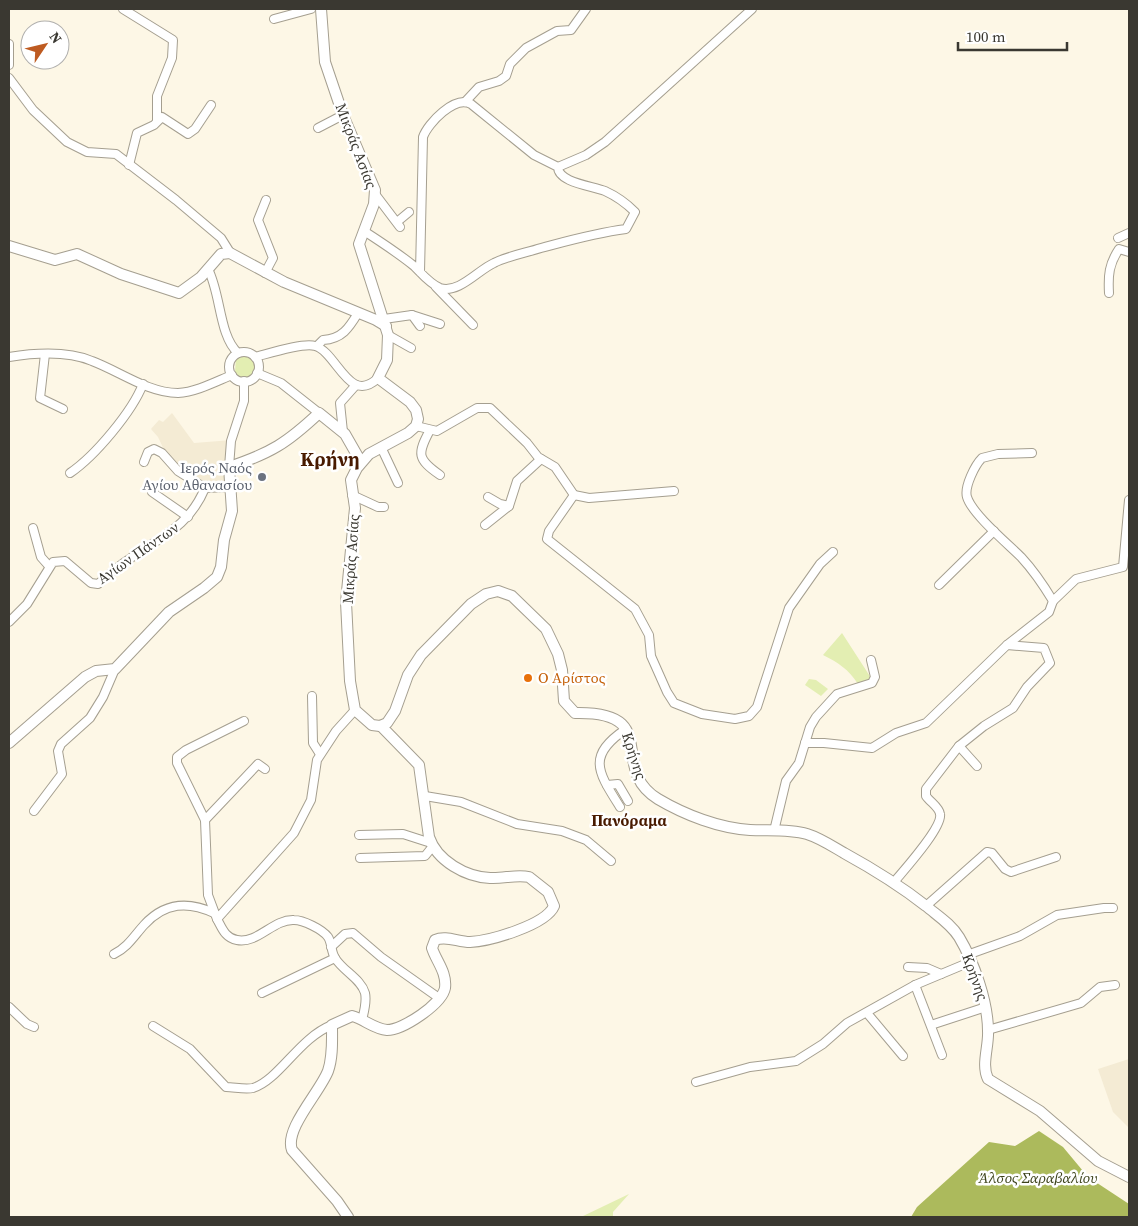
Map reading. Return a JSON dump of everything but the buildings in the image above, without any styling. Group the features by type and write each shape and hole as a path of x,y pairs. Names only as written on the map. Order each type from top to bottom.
{"street":[{"path":"123,9 173,40 172,58 156,96 157,120"},
{"path":"274,19 311,9"},
{"name":"Μικράς Ασίας","path":"321,9 325,62 343,115 371,178 375,194 359,247 386,327 387,360 378,378"},
{"path":"420,272 423,137 432,122 451,107 465,102 479,87 499,82 506,76 510,64 526,48 557,31 572,30 586,9"},
{"path":"558,167 600,146 752,9"},
{"path":"9,44 9,65"},
{"path":"9,78 38,116 73,147 87,152 114,153 176,200 221,238 231,254 265,273 386,327 410,348"},
{"path":"465,102 534,155 558,167"},
{"path":"129,165 137,132 154,125 162,117 188,134 194,129 210,105"},
{"path":"318,128 343,115"},
{"path":"433,283 442,288 451,288 507,257 587,234 626,229 635,211 605,191 566,178 559,173 558,167"},
{"path":"375,194 398,224 409,212"},
{"path":"265,273 273,258 258,220 266,200"},
{"path":"364,231 433,283 473,325"},
{"path":"1118,238 1129,233"},
{"path":"9,246 54,260 77,254 116,272 179,293 189,288 221,254 231,254"},
{"path":"1110,293 1108,275 1110,263 1119,249 1129,252"},
{"path":"208,269 218,292 226,338 238,353"},
{"path":"317,346 323,340 334,339 345,332 358,313"},
{"path":"386,327 412,316 440,324"},
{"path":"412,316 420,326"},
{"path":"254,357 274,351 311,345 317,346 324,350 346,377 356,385 369,386 378,378 414,406 418,419 416,426 407,434 381,448 361,462 343,432 281,383 257,373"},
{"path":"9,357 44,354 86,359 143,384 167,392 180,393 232,376 244,381 252,378 257,373 258,366 254,357 247,352 238,353 229,363 232,376"},
{"path":"44,354 40,398 63,409"},
{"path":"34,811 62,774 58,750 61,744 90,718 104,697 115,669 170,612 204,588 218,574 223,560 226,533 232,511 228,487 231,441 244,401 244,381"},
{"path":"70,473 87,462 125,416 138,397 143,384"},
{"path":"343,432 340,403 356,385"},
{"path":"416,426 430,430 440,430 456,418 468,414 478,407 491,408 542,459 555,467 574,495 589,498 674,491"},
{"path":"229,467 252,460 283,445 319,413"},
{"path":"430,430 422,445 421,455 424,464 440,475"},
{"path":"381,448 398,483"},
{"path":"144,462 148,452 154,449 162,454 178,471 205,488 228,487"},
{"path":"1032,453 988,456 980,459 966,489 967,496 994,531 1030,568 1053,601"},
{"path":"485,525 509,506 518,479 542,459"},
{"name":"Μικράς Ασίας","path":"355,710 350,681 346,595 354,517 351,480 361,462"},
{"name":"Αγίων Πάντων","path":"50,566 57,561 65,561 95,585 129,559 165,538 188,516 205,488"},
{"path":"152,492 188,516"},
{"path":"352,495 378,507 384,507"},
{"path":"574,495 548,531 547,539 635,609 649,635 650,652 668,696 677,705 702,714 735,719 745,717 754,711 789,608 815,571 833,552"},
{"path":"488,497 500,504 509,506"},
{"path":"806,743 824,742 872,748 896,733 926,723 1007,645 1049,612 1053,601 1076,579 1123,567 1129,500"},
{"path":"9,622 27,604 50,566 41,557 33,528"},
{"path":"939,585 994,531"},
{"name":"Κρήνης","path":"381,726 393,714 408,675 421,655 471,604 486,594 498,591 508,594 542,624 549,635 562,670 564,701 570,711 575,714 608,716 619,720 626,729 636,773 642,784 657,798 674,808 726,827 806,834 818,838 895,881 955,932 968,958 986,1006 988,1030 986,1074 995,1085 1040,1111 1098,1161 1129,1177"},
{"path":"895,881 921,849 940,820 939,812 926,796 926,791 959,746 984,726 1013,708 1027,687 1050,663 1044,648 1007,645"},
{"path":"774,831 786,781 799,763 810,727 832,698 843,692 872,683 875,677 871,660"},
{"path":"9,743 85,677 96,671 115,669"},
{"path":"312,696 313,742 320,754"},
{"path":"153,1026 190,1048 226,1087 254,1088 270,1078 310,1036 352,1016 375,1027 395,1029 423,1013 439,998 444,988 443,972 432,948 435,940 444,938 474,942 506,934 548,915 554,904 542,886 529,876 489,878 472,874 449,863 432,845 427,830 425,796 417,762 381,726 369,724 355,710 342,723 320,754 314,766 309,804 294,833 216,916"},
{"path":"244,721 186,750 177,757 177,763 205,820 208,894 216,916 227,936 239,941 257,936 282,922 301,921 326,935 335,958 363,990 365,1000 362,1020"},
{"path":"620,807 607,785 600,764 600,754 612,738 626,729"},
{"path":"959,746 977,766"},
{"path":"205,820 258,764 265,769"},
{"path":"607,785 618,784 628,801"},
{"path":"425,796 461,802 518,824 562,831 586,840 611,860"},
{"path":"359,835 403,834 432,845"},
{"path":"360,858 425,856 432,845"},
{"path":"926,906 987,852 992,853 1006,870 1010,872 1056,857"},
{"path":"114,954 124,949 145,924 167,908 194,905 216,916"},
{"path":"696,1082 750,1066 796,1061 823,1044 847,1023 868,1013 915,985 942,974 968,958 1020,936 1057,915 1114,908"},
{"path":"332,947 345,934 353,933 381,957 439,998"},
{"path":"262,993 335,958"},
{"path":"908,968 927,968 942,974"},
{"path":"915,985 942,1055"},
{"path":"988,1030 1081,1003 1100,988 1115,985"},
{"path":"931,1025 986,1006"},
{"path":"9,1007 27,1024 34,1027"},
{"path":"868,1013 903,1056"},
{"path":"332,1025 332,1053 328,1071 296,1125 290,1145 292,1150 337,1201 348,1217"}],"shaded area":[{"path":"172,413 194,443 232,440 229,484 203,485 183,474 166,454 158,437 151,429 159,420 163,422"},
{"path":"1129,1059 1129,1128 1113,1112 1098,1069"}],"green space":[{"path":"250,356 255,369 253,376 240,379 235,372 236,357"},
{"path":"842,633 873,681 858,684 843,667 823,655"},
{"path":"809,679 816,680 828,689 821,696 805,685"},
{"name":"Άλσος Σαραβαλίου","path":"1039,1131 1063,1147 1088,1177 1129,1204 1129,1217 911,1217 917,1207 989,1142 1015,1146"},
{"path":"629,1194 613,1212 613,1217 581,1217"}],"place":[{"name":"Ιερός Ναός Αγίου Αθανασίου","path":"262,477"},
{"name":"Ο Αρίστος","path":"528,678"}],"district":[{"name":"Κρήνη","path":"330,459"},
{"name":"Πανόραμα","path":"629,820"}]}
